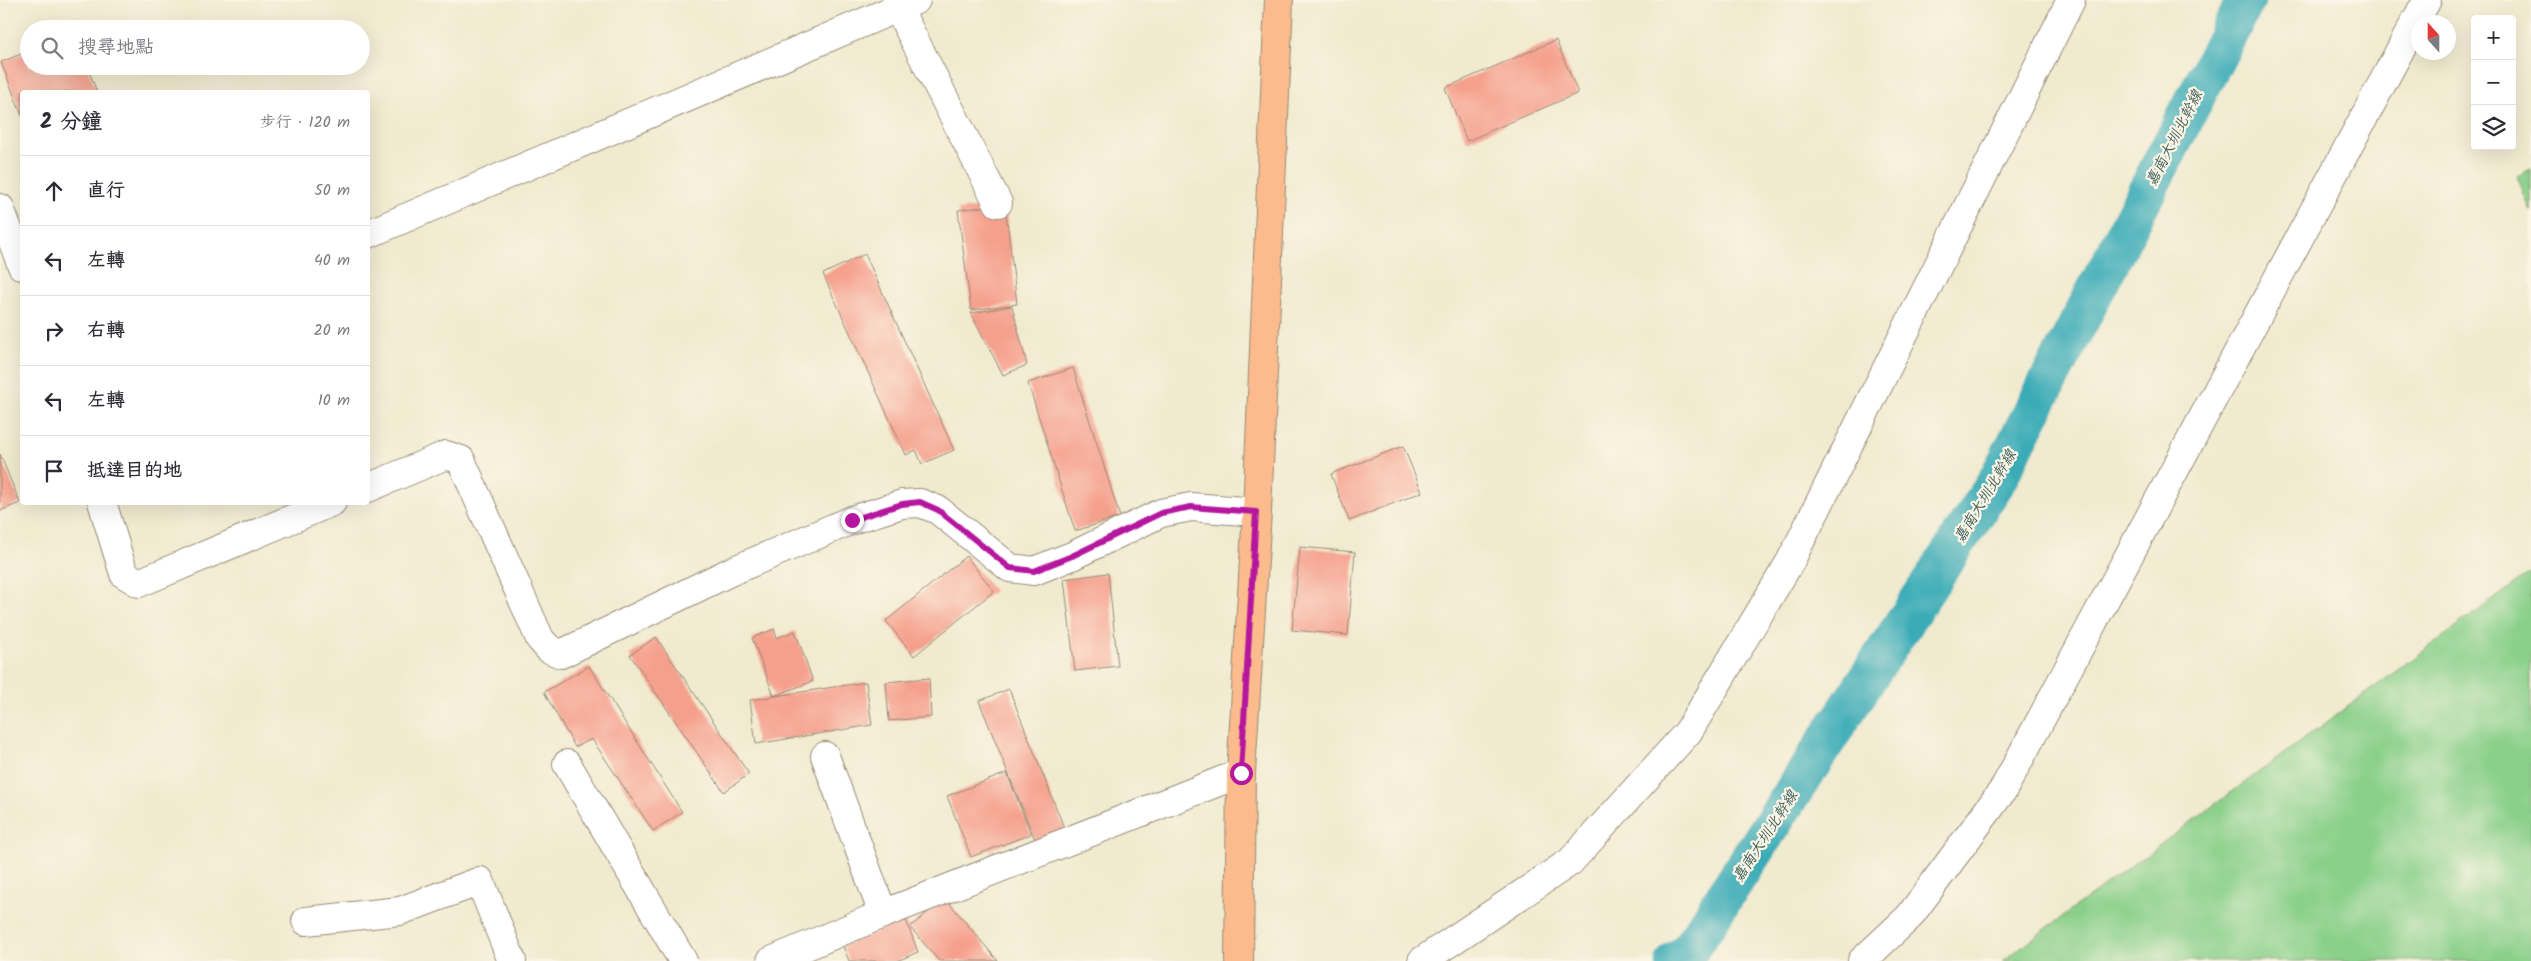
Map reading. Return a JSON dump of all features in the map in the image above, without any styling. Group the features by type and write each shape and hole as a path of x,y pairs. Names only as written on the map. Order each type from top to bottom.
{"main road":[{"path":"1239,961 1241,773 1256,512 1279,0"}],"lane":[{"path":"1422,961 1570,862 1688,732 1790,562 2071,0"},
{"path":"1862,961 1910,917 2003,790 2427,0"},
{"path":"370,233 907,4 998,203"},
{"path":"0,208 20,261"},
{"path":"370,487 446,454 461,460 540,639 548,649 561,654 732,571 852,520 902,504 920,502 938,510 1010,568 1034,571 1072,556 1161,513 1191,507 1256,512"},
{"path":"103,505 124,574 139,583 325,505"},
{"path":"824,756 883,914"},
{"path":"567,764 683,961"},
{"path":"771,961 883,914 1241,773"},
{"path":"306,920 400,911 480,882 512,961"}],"green space":[{"path":"2531,169 2531,211 2517,176"},
{"path":"2531,572 2531,961 2002,961"}],"building":[{"path":"1556,40 1578,93 1467,141 1445,88"},
{"path":"20,55 20,75 90,75 96,90 20,90 20,111 1,62"},
{"path":"1005,204 1017,304 971,310 958,210"},
{"path":"865,254 954,450 922,464 916,450 906,455 823,274"},
{"path":"1012,306 1027,365 1003,375 971,313"},
{"path":"1073,368 1120,517 1075,531 1028,383"},
{"path":"1403,446 1422,492 1349,521 1331,474"},
{"path":"0,454 20,503 0,511"},
{"path":"1300,547 1355,552 1348,635 1292,630"},
{"path":"966,556 994,591 914,656 886,621"},
{"path":"1108,573 1118,666 1075,671 1064,579"},
{"path":"774,629 777,638 795,631 813,681 774,696 752,638"},
{"path":"656,637 749,774 724,792 630,655"},
{"path":"589,666 682,812 653,831 592,739 575,747 544,692"},
{"path":"929,678 931,717 889,721 886,682"},
{"path":"866,682 872,725 756,744 750,700"},
{"path":"1009,689 1065,830 1036,842 979,701"},
{"path":"1007,773 1031,834 971,857 947,796"},
{"path":"945,898 998,961 939,961 910,927"},
{"path":"906,920 918,952 897,961 849,961 843,946"}],"waterway":[{"name":"嘉南大圳北幹線","path":"1675,961 1688,952 1995,484 2246,0"}],"route":[{"path":"852,520 902,504 920,502 938,510 1010,568 1034,571 1072,556 1161,513 1191,507 1256,512 1241,773"}]}
